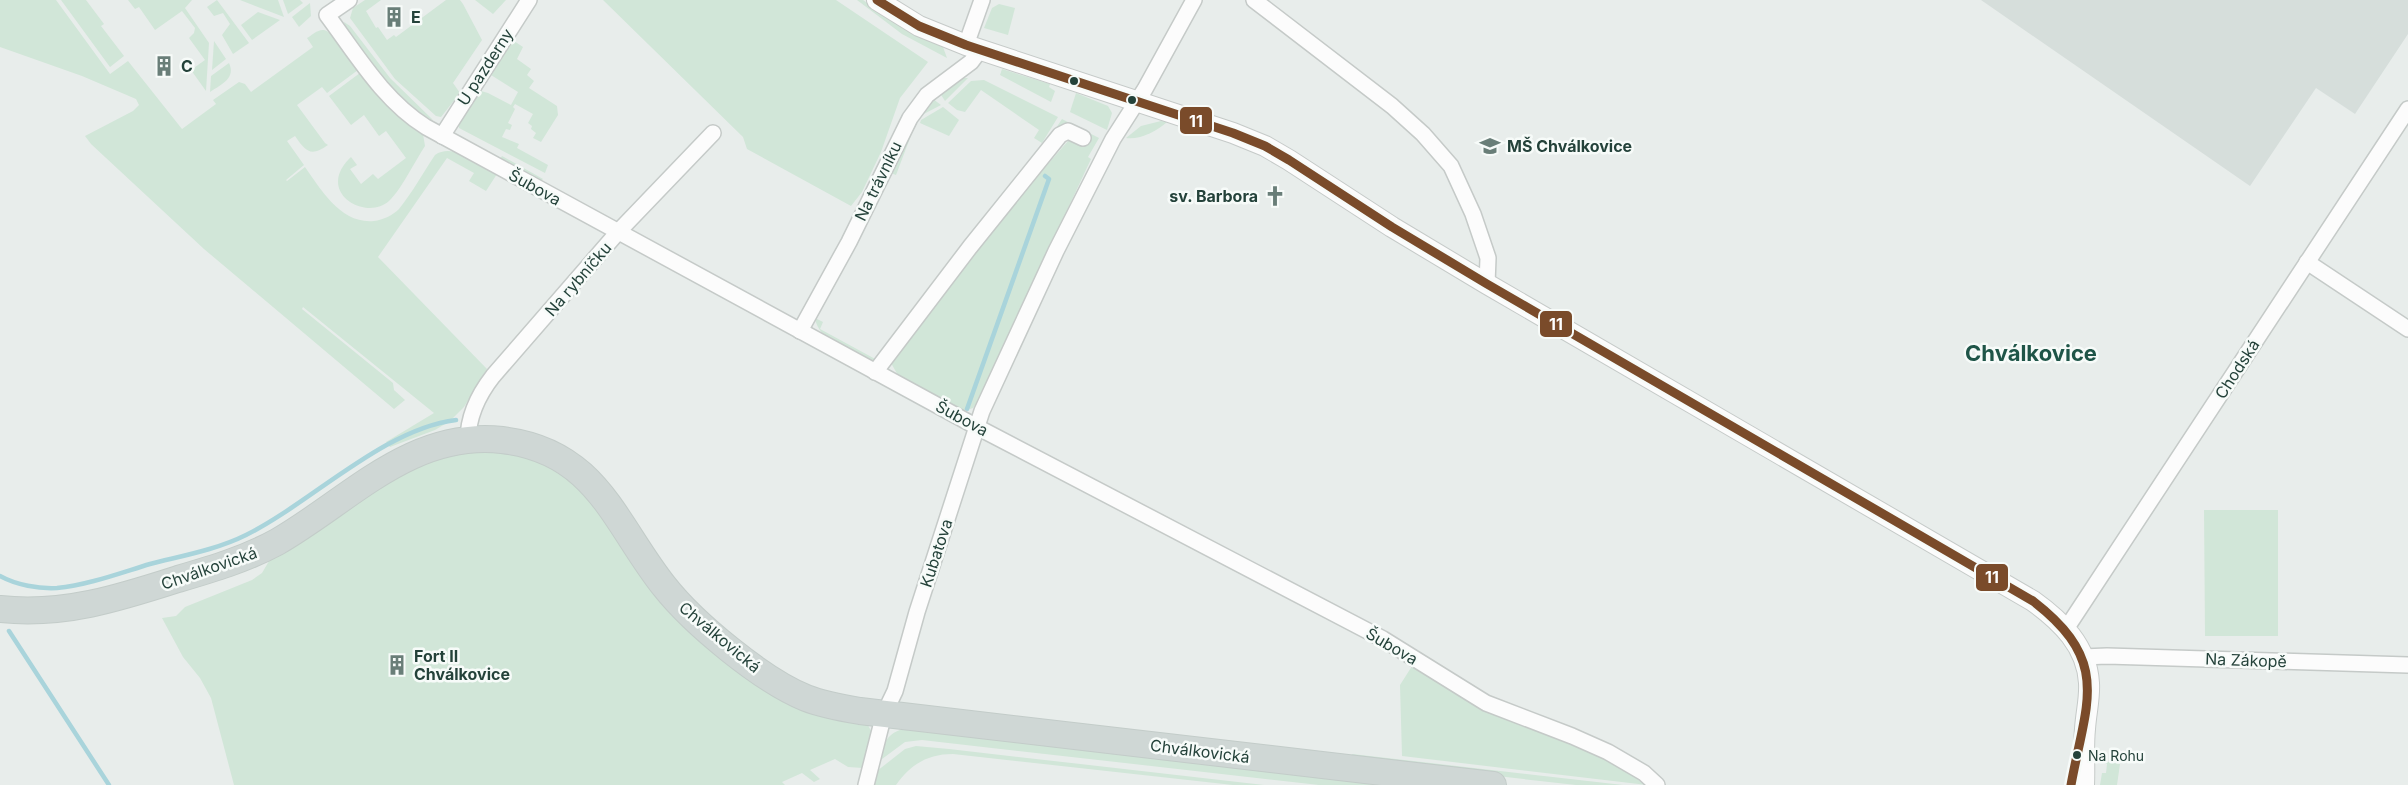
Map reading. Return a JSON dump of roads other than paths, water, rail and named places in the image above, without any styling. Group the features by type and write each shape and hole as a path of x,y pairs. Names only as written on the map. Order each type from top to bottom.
{"main road":[{"name":"Chválkovická","path":"0,609 47,611 70,609 118,597 249,556 282,538 400,461 437,446 468,440 518,442 542,450 568,464 603,495 653,571 673,596 709,631 756,669 784,688 812,700 845,709 884,714 1493,785"}],"street":[{"name":"Šubova","path":"349,0 327,15 382,89 414,119 442,136 977,427 1383,639 1476,698 1608,752 1644,773 1656,785"},
{"name":"U pazderny","path":"442,136 529,0"},
{"path":"877,0 919,26 973,47 1233,133 1265,146 1487,284 2028,598 2052,615 2066,629 2084,657 2089,683 2084,785"},
{"path":"973,47 982,0"},
{"name":"Kubatova","path":"866,785 884,714 895,691 982,411 1056,250 1113,139 1137,102 1194,0"},
{"path":"1254,0 1392,106 1423,134 1451,166 1473,214 1488,258 1487,284"},
{"name":"Na trávníku","path":"800,331 849,242 910,118 927,95 971,62 973,47"},
{"name":"Chodská","path":"2066,629 2408,109"},
{"path":"875,372 970,247 1060,135 1068,131 1083,138"},
{"name":"Na rybníčku","path":"468,440 470,417 486,385 618,232 713,133"},
{"path":"2307,262 2408,329"},
{"name":"Na Zákopě","path":"2084,657 2408,665"},
{"path":"2071,785 2085,730"}],"waterway":[{"path":"967,409 1049,179 1045,176"},
{"path":"0,576 20,584 57,588 92,581 223,545 271,521 348,469 402,437 429,426 456,420"},
{"path":"9,631 109,785"}],"place":[{"name":"E","path":"394,17"},
{"name":"C","path":"164,66"},
{"name":"MŠ Chválkovice","path":"1490,146"},
{"name":"sv. Barbora","path":"1275,196"},
{"name":"Fort II Chválkovice","path":"397,665"},
{"name":"Na Rohu","path":"2077,755"}],"district":[{"name":"Chválkovice","path":"2031,353"}]}
